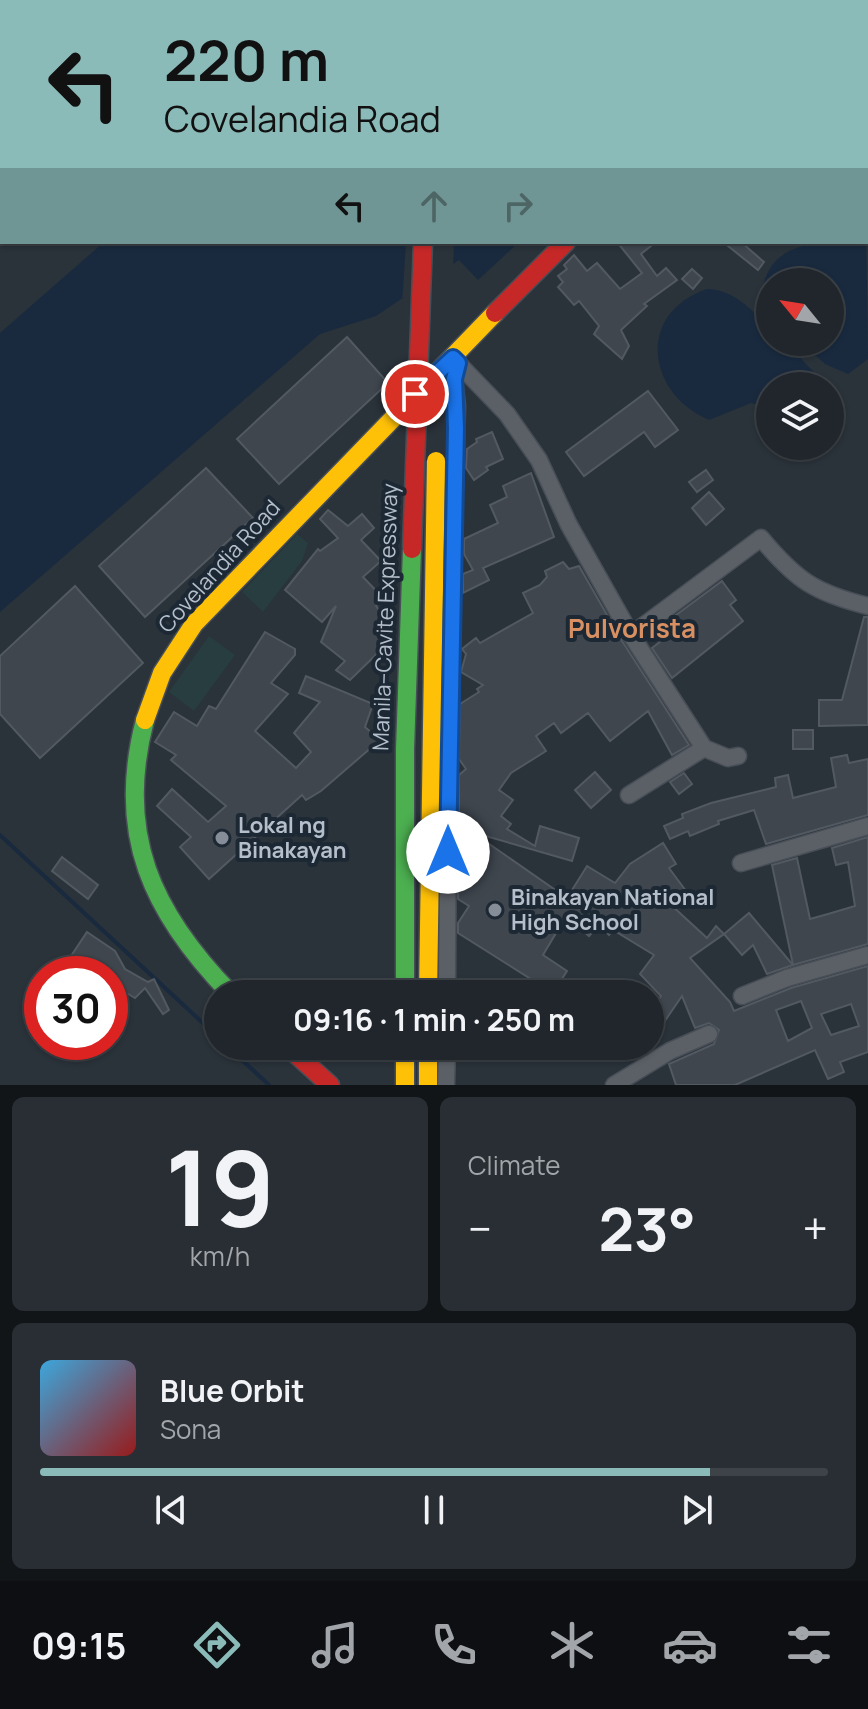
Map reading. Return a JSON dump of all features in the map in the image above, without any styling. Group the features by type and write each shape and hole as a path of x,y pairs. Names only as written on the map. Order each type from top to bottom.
{"main road":[{"name":"Manila–Cavite Expressway","path":"405,980 405,749 423,244"},
{"name":"Covelandia Road","path":"217,980 193,956 172,926 136,844 132,813 134,776 154,692 164,667 190,629 450,355 564,244"},
{"path":"437,403 450,355"},
{"name":"Manila–Cavite Expressway","path":"428,980 429,752 437,435"},
{"path":"302,1060 330,1085"},
{"path":"405,1060 405,1085"},
{"path":"428,1060 428,1085"}],"street":[{"path":"450,355 507,414 539,460 563,514 631,635 704,748 728,758 738,756"},
{"path":"447,980 448,725 457,406 450,355"},
{"path":"631,635 761,538 807,585 868,606"},
{"path":"629,795 704,748"},
{"path":"741,863 868,826"},
{"path":"742,996 787,978 868,955"},
{"path":"614,1085 670,1051 709,1034"},
{"path":"446,1085 447,1060"}],"green space":[{"path":"297,534 308,543 302,561 263,612 242,592"},
{"path":"209,636 235,655 194,711 169,692"}],"water":[{"path":"102,244 517,244 478,280 459,260 376,316 320,334 0,612 0,333"},
{"path":"813,244 866,244 868,359 848,374 825,364 816,356 844,356 844,268 771,268 784,254"},
{"path":"707,289 734,297 756,315 756,356 798,356 814,372 756,372 756,404 751,403 709,420 688,408 672,392 662,373 658,353 660,334 668,316 684,300"}],"pier":[{"path":"406,244 454,244 453,270 402,305"}],"building":[{"path":"619,244 654,244 641,254 657,276 666,268 677,280 644,304 647,306 621,330 629,346 622,359 594,334 599,326 579,301 574,305 558,287 563,282 558,276 567,269 564,265 574,255 587,271 597,263 620,289 642,273"},
{"path":"726,244 743,244 764,262 756,268"},
{"path":"692,269 702,278 693,289 682,279"},
{"path":"347,337 388,383 279,484 237,439"},
{"path":"648,391 678,430 655,447 644,432 584,476 566,452"},
{"path":"492,432 503,459 486,467 488,470 474,480 466,468 467,449 477,442 476,439"},
{"path":"206,468 253,518 145,617 99,566"},
{"path":"706,470 713,480 697,492 689,482"},
{"path":"531,473 554,537 483,568 489,580 463,593 463,574 473,570 464,554 464,539 498,523 490,505 507,497 503,486"},
{"path":"709,492 724,509 706,525 692,508"},
{"path":"328,510 348,526 362,514 374,528 361,540 381,561 363,577 384,599 376,606 390,625 380,641 385,646 350,680 336,670 345,661 321,642 336,606 322,622 285,590 318,549 320,551 338,538 320,519"},
{"path":"563,562 569,569 579,566 622,641 689,745 672,755 648,711 610,741 588,713 561,733 554,723 536,736 546,751 511,773 499,790 513,800 501,816 511,824 507,829 535,846 540,826 579,838 572,861 472,832 567,898 587,866 615,883 630,864 663,843 676,864 669,868 686,891 669,903 707,938 716,926 724,934 690,958 730,1002 734,1011 791,988 868,966 868,1052 840,1062 844,1072 828,1079 815,1050 735,1085 676,1085 669,1064 714,1044 719,1030 709,1023 695,1028 682,996 664,1022 664,980 646,980 640,974 654,955 613,930 609,935 599,925 589,936 574,923 570,929 562,923 543,955 567,971 561,980 532,980 458,933 458,923 469,906 458,899 458,869 467,856 459,850 459,775 466,769 459,759 460,704 479,692 477,689 483,685 461,672 466,654 462,649 476,638 480,643 533,613 523,593 540,585 547,577 545,571","holes":["801,1001 812,1028 788,1041 776,1010","851,1004 859,1026 831,1035 821,1014"]},
{"path":"722,581 736,600 730,605 743,621 672,678 652,648 674,631 668,621"},
{"path":"75,586 143,663 40,758 0,714 0,656"},
{"path":"864,617 868,617 868,725 819,726 819,700 842,700"},
{"path":"265,632 295,649 295,655 271,683 288,694 255,731 296,768 311,752 294,733 320,702 299,693 306,676 373,704 365,727 380,740 321,791 306,800 302,795 209,879 180,847 191,837 157,806 172,789 208,822 226,806 171,760 176,755 155,742 174,712 197,726 209,706 216,709"},
{"path":"793,730 813,730 813,749 793,749"},
{"path":"847,755 849,763 868,759 868,815 766,844 754,810 718,821 719,824 690,836 688,831 670,839 664,826 683,818 682,814 711,803 776,787 775,778 788,775 793,798 836,787 831,758"},
{"path":"595,772 611,790 591,808 575,790"},
{"path":"684,773 692,784 679,794 670,782"},
{"path":"868,837 868,944 793,965 772,865 797,858 810,919 828,914 855,906 848,862 836,865 832,848"},
{"path":"62,857 98,885 88,899 52,871"},
{"path":"749,913 793,965 767,974 753,945 742,955 724,934"},
{"path":"87,932 118,956 71,956"},
{"path":"128,971 148,982 154,979 169,1010 163,1014 145,988 135,998 128,994"}],"waterway":[{"path":"0,835 204,1024"},
{"path":"242,1060 269,1085"}],"traffic: fast":[{"path":"405,980 405,749 412,549"},
{"path":"145,720 137,761 135,800 138,835 147,869 161,902 180,933 218,980"}],"traffic: slow":[{"path":"145,720 162,673 194,624 495,313"},
{"path":"428,980 436,461"},
{"path":"405,1060 405,1085"},
{"path":"428,1060 428,1085"}],"traffic: jam":[{"path":"412,549 423,244"},
{"path":"495,313 564,244"},
{"path":"302,1060 330,1085"}],"place":[{"name":"Lokal ng Binakayan","path":"222,838"},
{"name":"Binakayan National High School","path":"495,910"}],"district":[{"name":"Pulvorista","path":"632,629"}],"route":[{"path":"415,394 453,358 458,363 454,379 457,406 448,852"}]}
